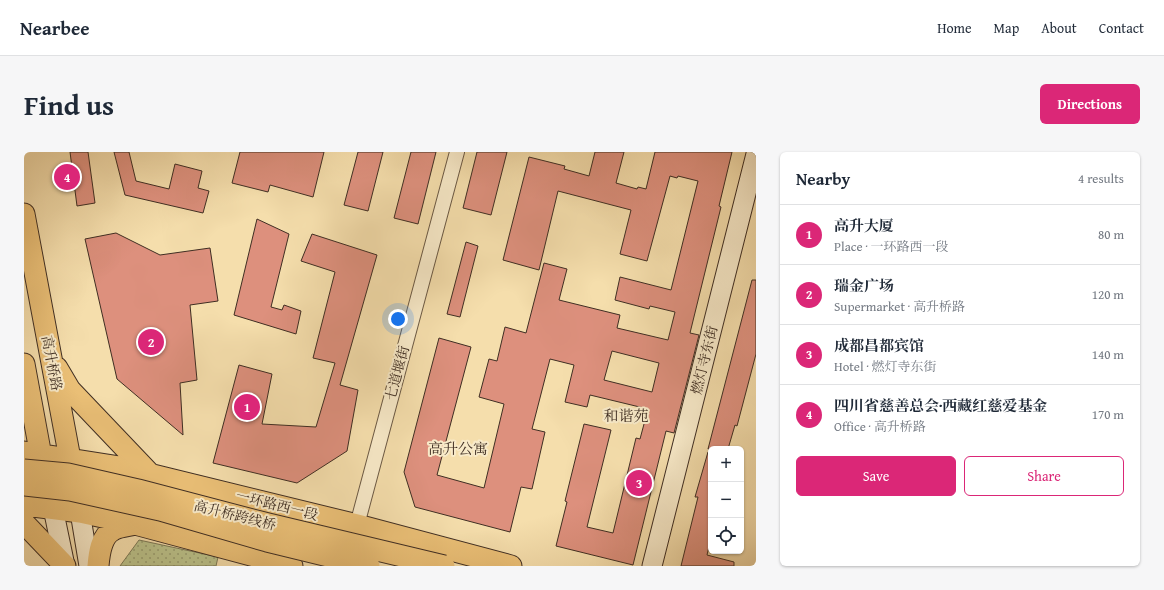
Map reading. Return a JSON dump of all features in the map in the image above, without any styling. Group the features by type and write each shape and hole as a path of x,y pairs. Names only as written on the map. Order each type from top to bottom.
{"main road":[{"name":"高升桥路","path":"24,214 80,512"},
{"path":"51,357 70,390 150,474"},
{"name":"高升桥路","path":"24,366 32,453 53,508"},
{"name":"一环路西一段","path":"32,453 120,467 150,474 357,524 511,566"},
{"name":"高升桥跨线桥","path":"24,470 68,474 138,490 268,524 444,566"},
{"name":"高升桥跨线桥","path":"24,486 70,490 160,510 267,541 369,566"},
{"path":"24,505 80,512 135,524 292,566"},
{"path":"24,523 65,566"},
{"path":"98,566 99,554 105,538 113,530 135,524"}],"street":[{"name":"七道堰街","path":"357,524 457,152"},
{"name":"燃灯寺东街","path":"652,566 756,154"},
{"path":"53,508 65,566"},
{"path":"80,512 89,566"}],"green space":[{"path":"139,540 218,557 216,566 120,566"}],"building":[{"path":"70,152 88,152 95,203 77,206"},
{"path":"114,152 129,152 136,181 169,189 175,164 202,171 198,188 209,191 203,213 125,195"},
{"path":"240,152 324,152 313,197 270,185 268,192 232,183"},
{"path":"358,152 383,152 368,211 344,205"},
{"path":"411,152 436,152 418,224 394,218"},
{"path":"477,152 507,152 491,215 463,208"},
{"path":"595,152 624,152 616,183 637,189 638,187 646,189 655,152 732,152 719,206 721,207 690,333 699,335 674,433 666,431 633,565 556,546 567,502 565,501 584,424 611,430 587,527 613,533 636,438 640,439 648,409 590,395 587,407 565,402 574,365 550,359 532,429 545,432 532,489 521,487 510,532 415,507 404,472 439,338 471,347 437,475 484,488 504,404 479,397 489,359 497,361 505,327 526,333 544,263 567,269 559,300 620,315 617,328 668,340 675,312 650,306 649,309 615,300 620,277 671,290 698,181 678,176 677,178 670,176 647,261 620,254 631,210 558,191 539,270 503,260 529,157 565,166 564,169 589,176","holes":["612,351 659,363 652,392 604,380"]},
{"path":"257,219 289,234 271,307 282,310 284,305 301,311 296,334 234,315"},
{"path":"116,233 160,255 210,248 218,301 190,305 197,380 180,383 183,435 117,379 85,239"},
{"path":"312,234 377,255 340,385 358,390 347,451 297,483 213,463 239,365 272,374 262,424 316,427 335,363 313,358 335,272 301,261"},
{"path":"466,242 478,246 460,317 447,314"},
{"path":"752,280 756,280 756,354 737,426 735,425 729,446 709,446"},
{"path":"708,452 707,555 734,562 734,566 681,566 698,497 695,497"}],"place":[{"name":"四川省慈善总会·西藏红慈爱基金","path":"67,177"},
{"name":"瑞金广场","path":"151,342"},
{"name":"高升大厦","path":"247,407"},
{"name":"成都昌都宾馆","path":"639,483"}],"district":[{"name":"和谐苑","path":"626,415"},
{"name":"高升公寓","path":"458,448"}]}
